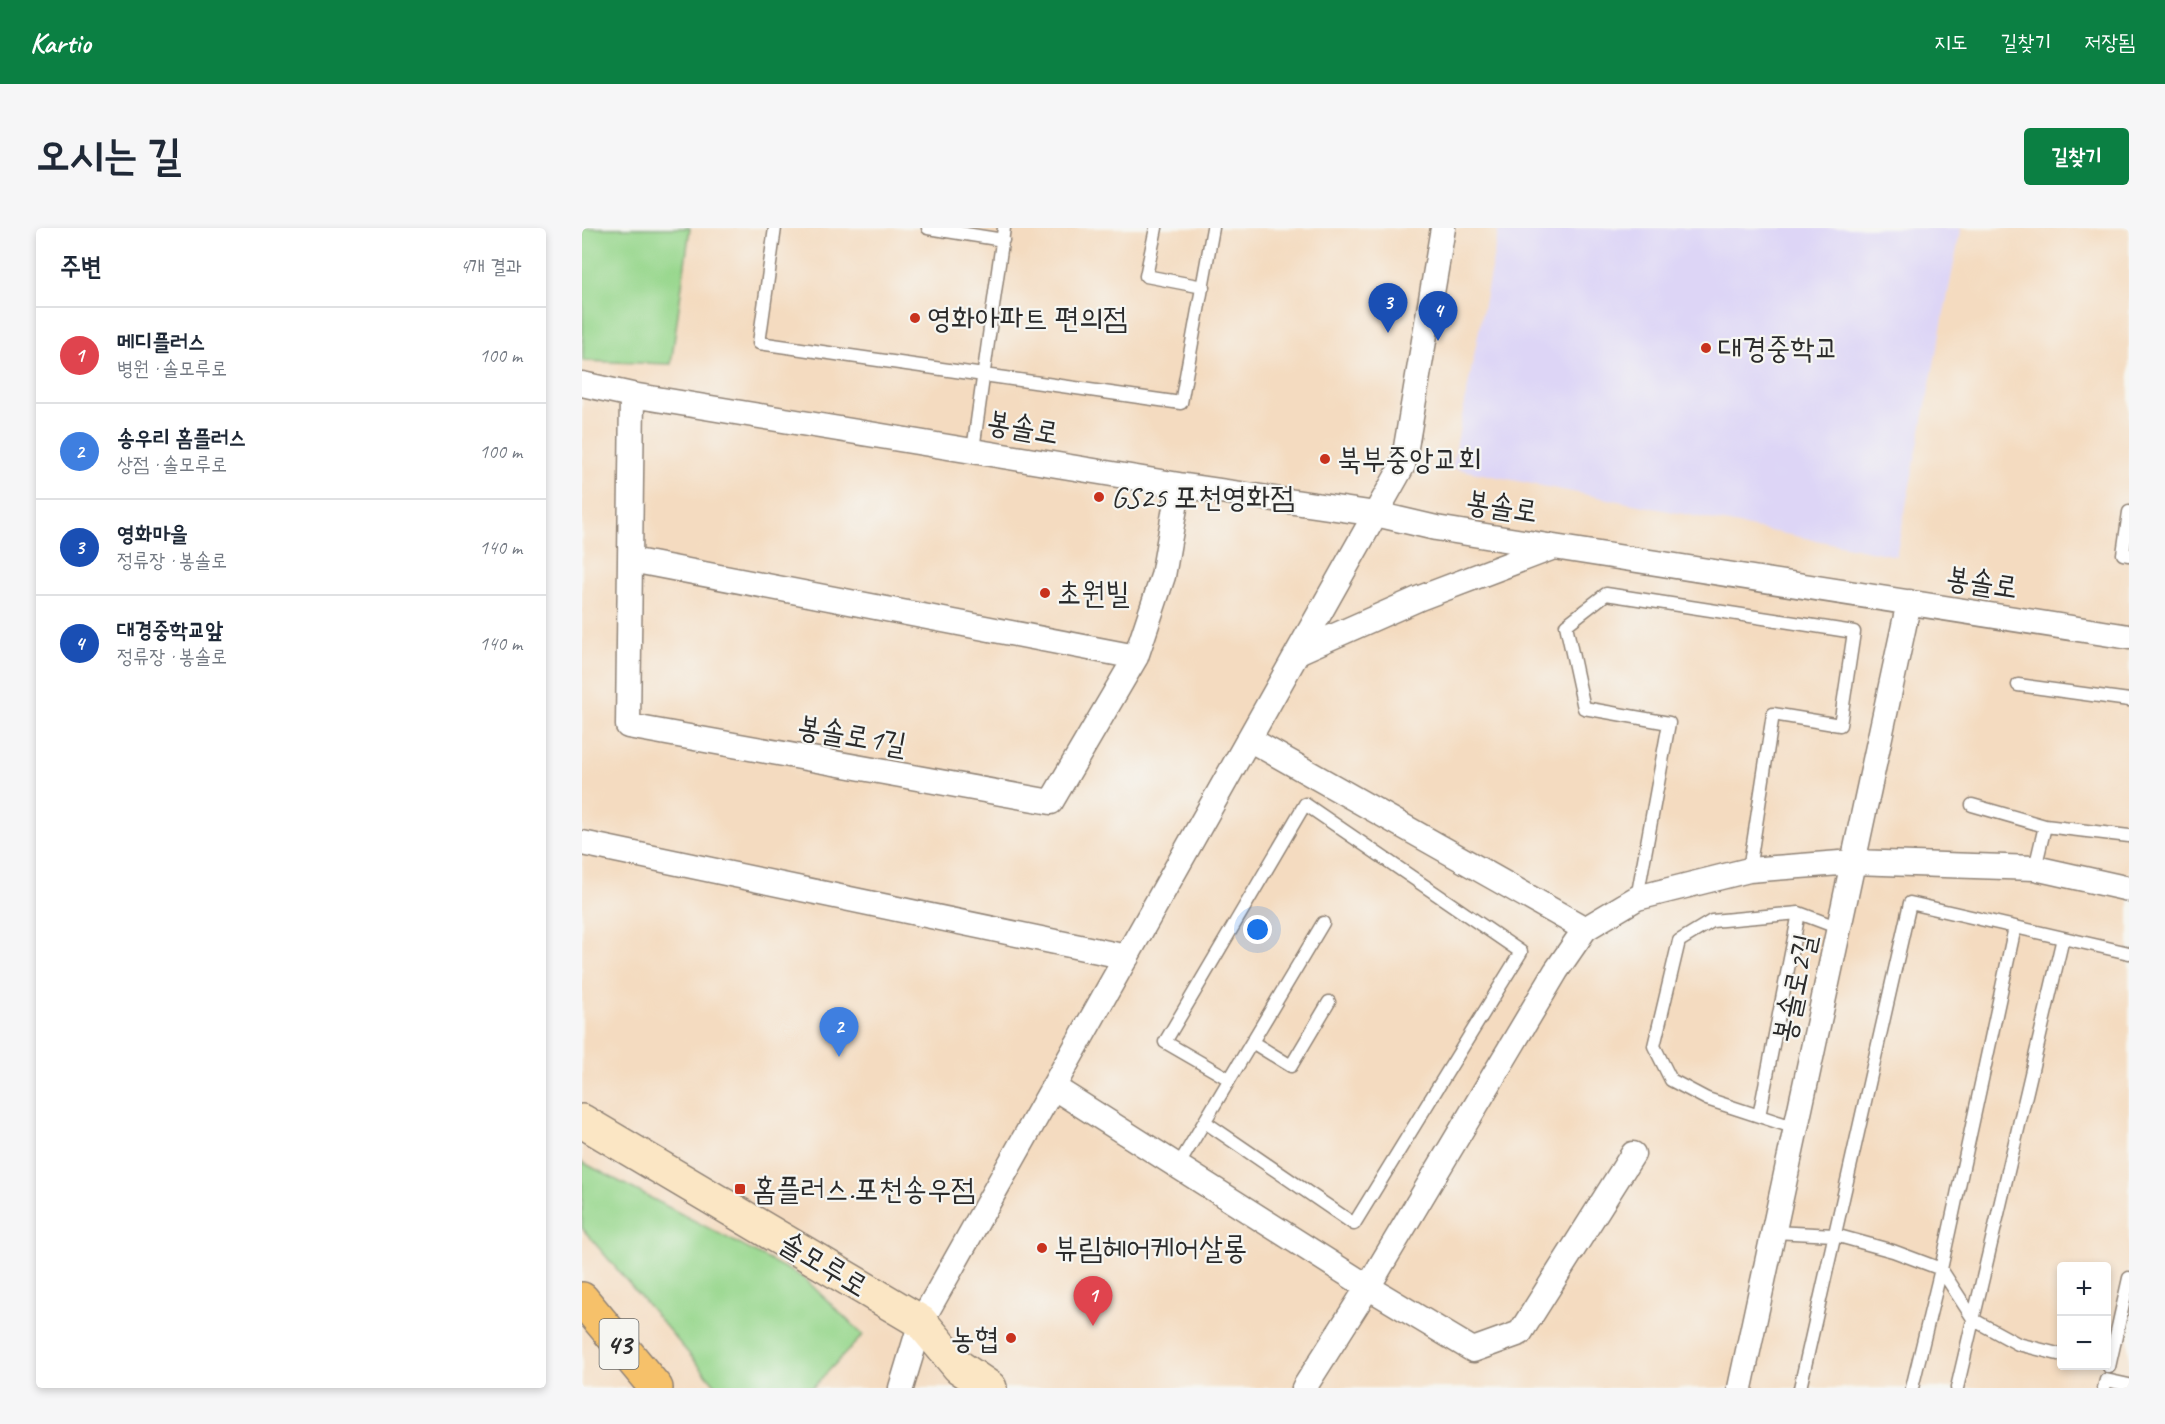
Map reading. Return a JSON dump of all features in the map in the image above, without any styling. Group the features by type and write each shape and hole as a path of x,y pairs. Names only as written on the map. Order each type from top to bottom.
{"main road":[{"name":"솔모루로","path":"582,1121 921,1322 959,1367 990,1388"},
{"name":"43","path":"582,1299 641,1383"}],"street":[{"path":"901,1388 921,1322 1403,465 1443,228"},
{"name":"봉솔로","path":"582,384 632,395 1179,485 1376,514 1436,528 2129,637"},
{"name":"봉솔로1길","path":"632,395 628,726 1051,802 1136,657 1163,576 1179,485"},
{"path":"1298,652 1420,598 1554,547"},
{"path":"631,560 1136,657"},
{"name":"봉솔로2길","path":"1740,1388 1909,602"},
{"path":"1249,738 1585,929"},
{"path":"582,843 1127,957"},
{"path":"1304,1388 1368,1287 1556,971 1585,929 1638,898 1749,870 1853,862 2035,868 2129,889"},
{"path":"1053,1087 1368,1287 1473,1350 1520,1333 1633,1154"}],"lane":[{"path":"775,228 759,343 982,377 1181,403 1213,228"},
{"path":"928,228 1003,234 973,450"},
{"path":"1156,228 1146,276 1203,287"},
{"path":"2129,512 2123,554 2129,555"},
{"path":"1638,898 1669,723 1584,708 1566,625 1606,594 1854,632 1840,725 1773,714 1749,870"},
{"path":"2018,685 2129,700"},
{"path":"1205,1122 1354,1224 1521,952 1305,804 1165,1042 1229,1079"},
{"path":"1972,805 2045,826 2129,836"},
{"path":"2035,868 2045,826"},
{"path":"1800,1388 1910,903 2129,953"},
{"path":"1796,1128 1707,1099 1671,1080 1654,1046 1679,941 1712,921 1799,912 1839,928"},
{"path":"1759,1116 1799,912"},
{"path":"1178,1166 1323,923"},
{"path":"1912,1388 1941,1269 2015,927"},
{"path":"1957,1388 2063,938"},
{"path":"1252,1042 1291,1066 1329,1002"},
{"path":"1773,1232 1835,1235 1893,1251 1941,1269 1974,1320 2018,1344 2057,1354"},
{"path":"2111,1350 2129,1278"},
{"path":"2105,1384 2129,1385"}],"shaded area":[{"name":"대경중학교","path":"1499,228 1961,228 1896,556 1452,468"}],"green space":[{"path":"582,228 690,228 671,364 583,361"},
{"path":"582,1162 804,1278 863,1335 812,1388 718,1388 582,1228"}],"place":[{"name":"영화아파트 편의점","path":"915,318"},
{"name":"영화마을","path":"1388,333"},
{"name":"대경중학교앞","path":"1438,341"},
{"name":"대경중학교","path":"1706,348"},
{"name":"북부중앙교회","path":"1325,459"},
{"name":"GS25 포천영화점","path":"1099,497"},
{"name":"초원빌","path":"1045,593"},
{"name":"송우리 홈플러스","path":"839,1057"},
{"name":"홈플러스.포천송우점","path":"740,1189"},
{"name":"뷰림헤어케어살롱","path":"1042,1248"},
{"name":"메디플러스","path":"1093,1326"},
{"name":"농협","path":"1011,1338"}]}
